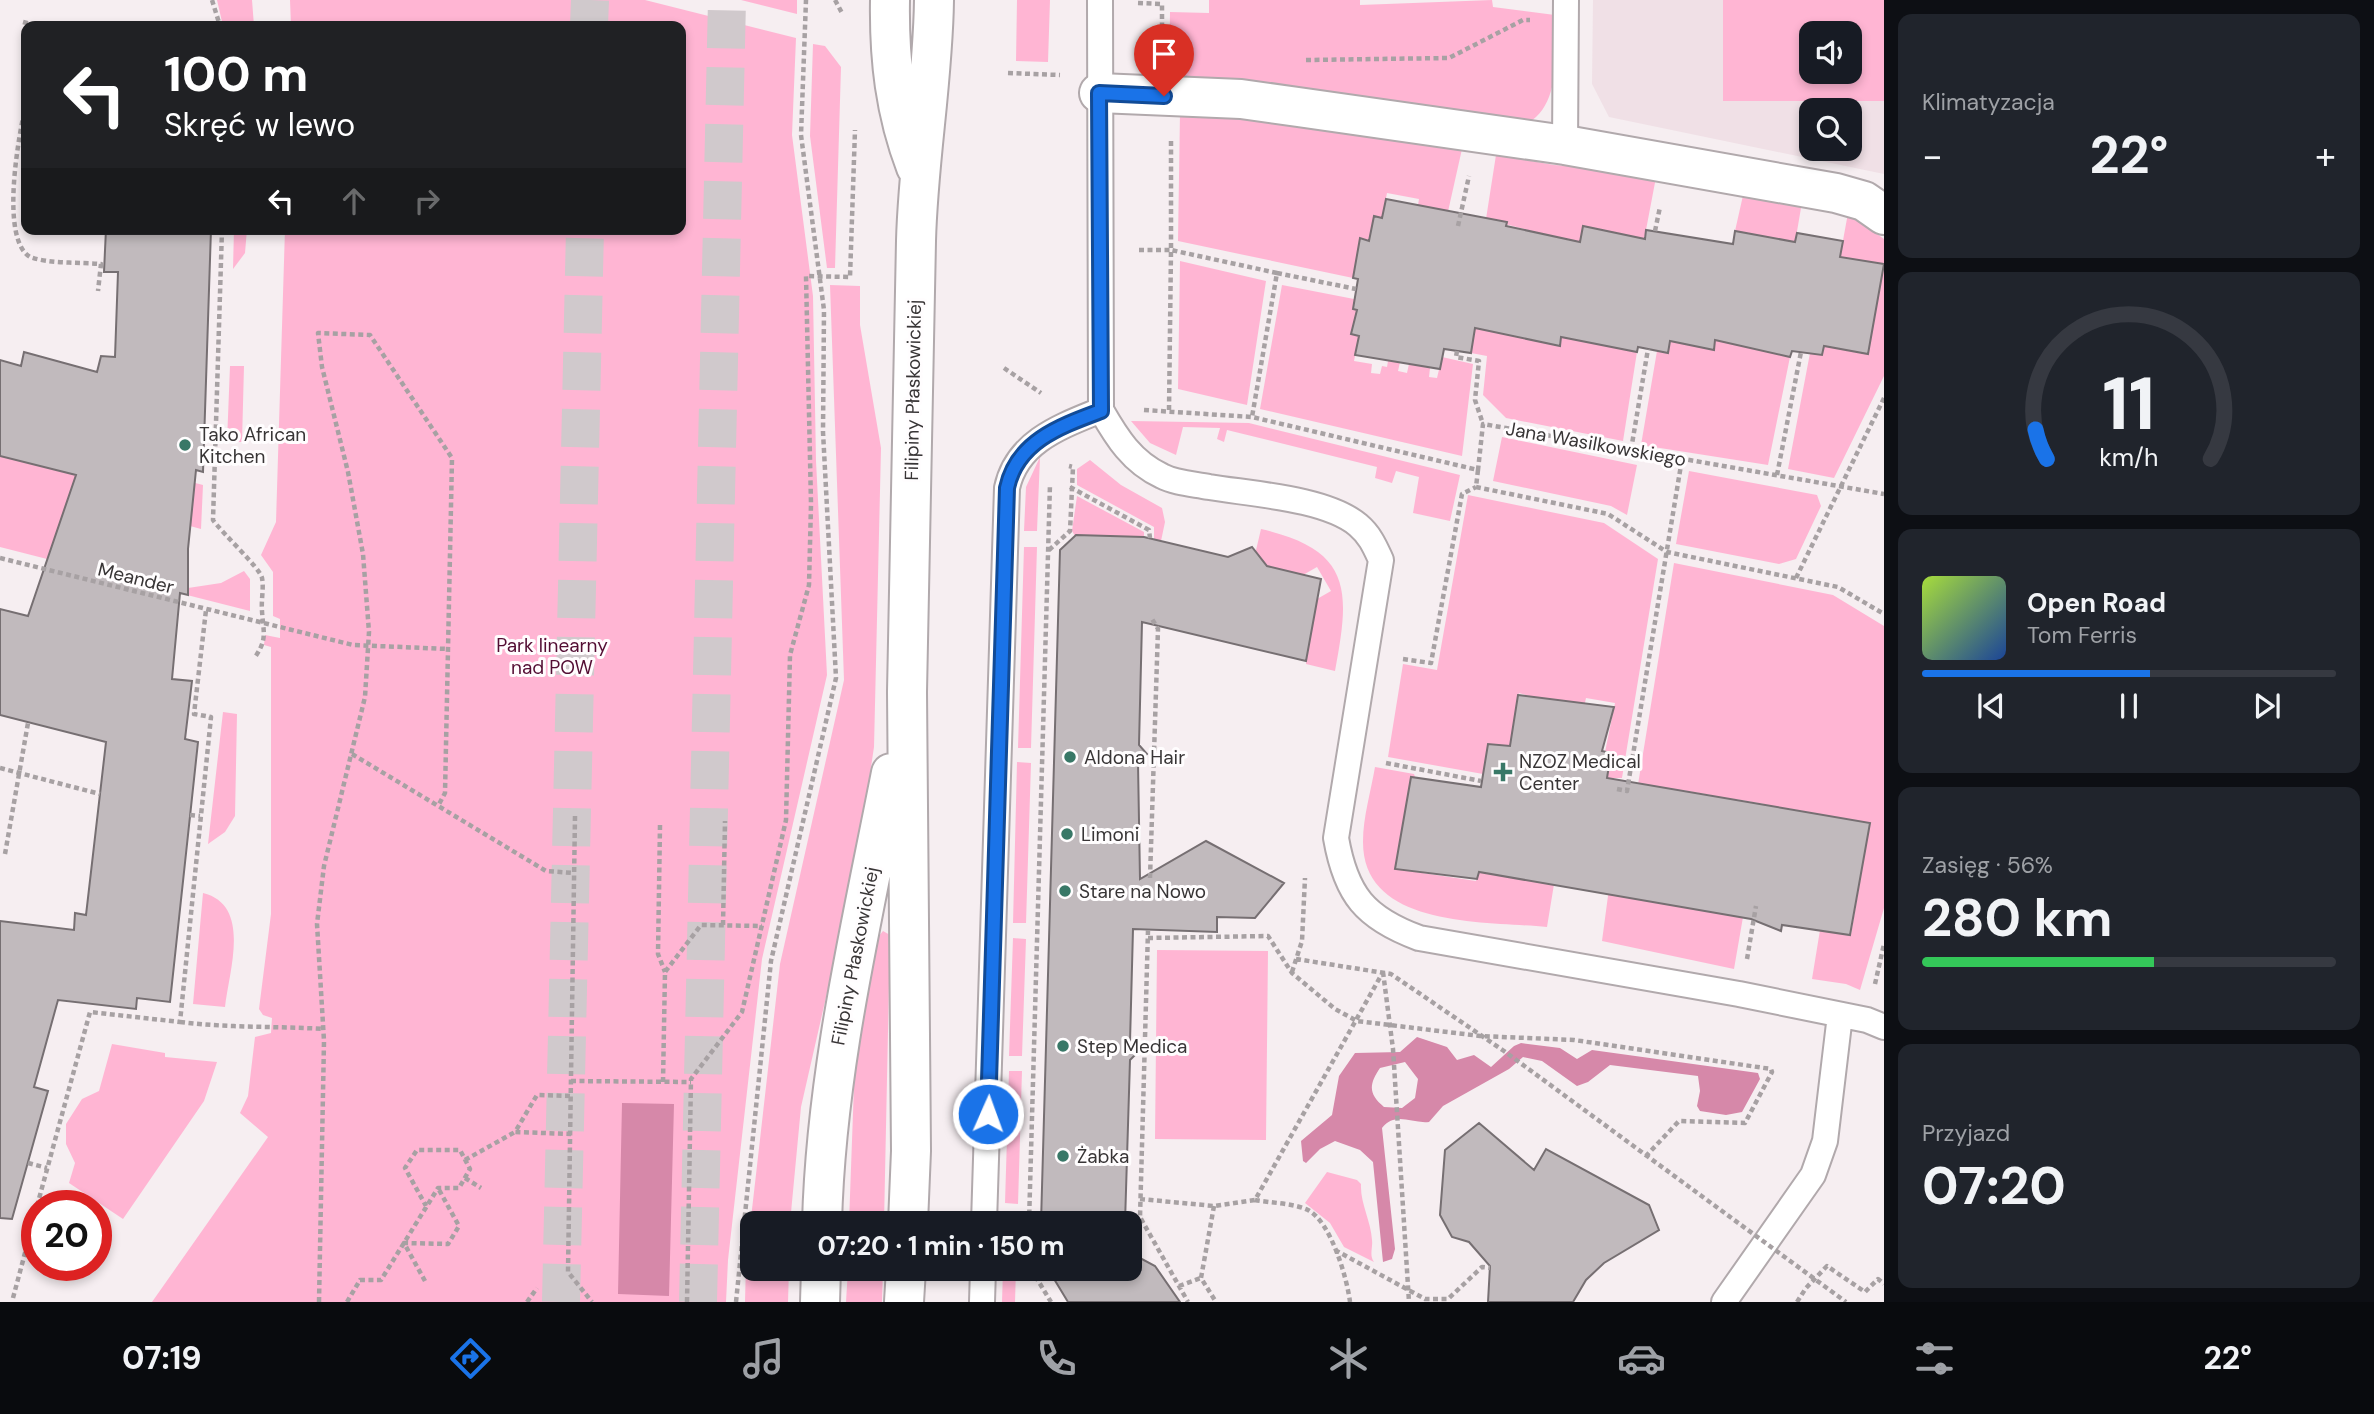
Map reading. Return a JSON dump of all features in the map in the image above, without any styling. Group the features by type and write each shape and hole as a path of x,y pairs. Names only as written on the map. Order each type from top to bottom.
{"main road":[{"name":"Filipiny Płaskowickiej","path":"890,0 893,82 905,137 918,172"},
{"name":"Filipiny Płaskowickiej","path":"908,1211 911,1137 907,679 918,172 930,83 934,0"},
{"path":"1099,93 1241,99 1565,145 1836,193 1864,201 1884,215"},
{"name":"Filipiny Płaskowickiej","path":"822,1211 823,1175 838,1042 907,679"},
{"path":"820,1302 821,1281"},
{"path":"904,1302 905,1281"}],"lane":[{"path":"1100,0 1101,411 1117,439 1131,455 1164,478 1306,504 1357,524 1373,540 1381,561 1336,838 1341,869 1352,891 1371,912 1392,927 1419,937 1840,1015 1884,1027"},
{"path":"1565,145 1566,9"},
{"path":"984,1211 1007,488 1010,472 1034,443 1052,430 1101,411"},
{"path":"1724,1302 1813,1175 1825,1141 1840,1015"},
{"path":"982,1302 983,1281"}],"path":[{"path":"212,0 218,21"},
{"path":"736,1302 771,961 836,678 823,432 824,310 801,135 806,0"},
{"path":"835,0 847,22"},
{"path":"1162,4 1162,57"},
{"path":"1301,60 1449,58 1523,20 1566,9"},
{"path":"1008,72 1048,75"},
{"path":"6,189 21,125"},
{"path":"687,1302 691,1082 741,1012 786,820 790,655 809,585 811,504 806,276 850,277 856,126"},
{"path":"1169,410 1171,128"},
{"path":"9,233 30,257 101,264 98,292"},
{"path":"222,235 213,520 226,539 254,563 262,576 264,645 255,657"},
{"path":"1171,250 1356,289"},
{"path":"1252,416 1277,273"},
{"path":"319,1302 324,1029 318,960 320,887 365,697 368,599 348,472 321,368 318,333 370,335 452,458 445,793 438,806"},
{"path":"1630,450 1648,349"},
{"path":"1457,351 1456,357 1479,361 1475,400 1483,424"},
{"path":"1777,475 1801,352"},
{"path":"1004,368 1046,397"},
{"path":"1796,578 1884,398"},
{"path":"1101,411 1169,410 1252,416 1478,470"},
{"name":"Jana Wasilkowskiego","path":"1476,487 1483,424 1884,494"},
{"path":"1617,789 1628,790 1682,459"},
{"path":"1049,551 1070,531 1073,467"},
{"path":"1029,1211 1051,473"},
{"path":"1070,487 1149,530 1150,538"},
{"path":"1396,658 1431,663 1462,494 1476,487 1608,514 1667,552 1838,587 1884,614"},
{"name":"Meander","path":"0,558 264,625 368,647 448,649"},
{"path":"180,1022 211,716 194,714 206,610"},
{"path":"1150,878 1157,629 1152,619"},
{"path":"5,854 28,723"},
{"path":"352,754 546,871 574,873"},
{"path":"1378,761 1481,781"},
{"path":"0,768 100,794"},
{"path":"190,815 200,816"},
{"path":"575,816 568,1272 592,1302"},
{"path":"723,926 725,821"},
{"path":"660,825 658,954 665,972 663,1082"},
{"path":"1292,973 1302,941 1303,894"},
{"path":"1746,964 1756,905"},
{"path":"665,972 701,925 762,926"},
{"path":"1148,930 1140,1217 1188,1302"},
{"path":"1148,938 1268,936 1292,973 1335,1009 1357,1021 1480,1035 1574,1040 1771,1069 1772,1072 1745,1123 1679,1121 1646,1156"},
{"path":"1873,995 1884,944"},
{"path":"1296,959 1391,974 1522,1063 1846,1302"},
{"path":"1255,1200 1383,972"},
{"path":"1383,972 1393,1049 1409,1302"},
{"path":"41,1190 90,1012 237,1028 260,1025 324,1029"},
{"path":"571,1081 691,1082"},
{"path":"466,1160 515,1132 537,1095 570,1096"},
{"path":"515,1132 570,1134"},
{"path":"426,1206 405,1168 417,1150 460,1150 470,1169 465,1178 459,1188 438,1188"},
{"path":"28,1163 47,1168"},
{"path":"465,1178 481,1188"},
{"path":"347,1302 360,1280 381,1280 438,1188"},
{"path":"404,1243 448,1244 459,1226 438,1188"},
{"path":"1140,1199 1214,1206 1255,1200 1308,1210 1324,1225 1335,1250 1350,1302"},
{"path":"1214,1206 1200,1278 1216,1302"},
{"path":"404,1243 425,1281"},
{"path":"1335,1250 1425,1299 1448,1300 1482,1268 1490,1268"},
{"path":"1797,1302 1805,1288 1827,1266 1865,1292 1878,1279 1884,1284"},
{"path":"13,1298 21,1268"},
{"path":"1179,1286 1200,1278"},
{"path":"1038,1281 1051,1302"},
{"path":"527,1302 537,1288"}],"shaded area":[{"path":"1593,0 1884,0 1884,174 1821,161 1862,161 1862,98 1799,98 1799,156 1609,117 1592,84"},
{"path":"1417,1037 1447,1047 1457,1060 1474,1055 1491,1067 1521,1043 1560,1048 1577,1059 1592,1050 1758,1073 1760,1079 1742,1112 1726,1115 1700,1111 1697,1106 1700,1091 1698,1076 1610,1065 1588,1082 1577,1086 1542,1061 1523,1057 1509,1069 1443,1106 1429,1122 1393,1120 1382,1128 1395,1249 1392,1259 1383,1262 1373,1162 1360,1150 1335,1141 1320,1149 1306,1163 1303,1161 1301,1141 1332,1115 1339,1076 1355,1053 1400,1052","holes":["1405,1062 1418,1079 1415,1098 1402,1108 1384,1107 1373,1093 1372,1084 1380,1068"]},
{"path":"622,1103 674,1104 669,1296 618,1294"}],"green space":[{"path":"217,0 252,0 254,21 222,21"},
{"name":"Park linearny nad POW","path":"290,0 645,0 796,38 792,135 813,296 816,461 827,675 762,959 728,1260 726,1302 152,1302 268,1137 240,1113 248,1096 255,1037 271,1033 272,1018 263,1015 259,1009 271,914 271,647 264,645 265,635 280,638 280,619 273,616 273,572 261,555 276,522 285,235 686,235 686,21 291,21"},
{"path":"741,0 797,0 797,14"},
{"path":"1017,0 1050,0 1048,62 1016,61"},
{"path":"1209,0 1360,0 1360,5 1492,0 1493,7 1555,15 1552,89 1539,114 1528,123 1169,82 1170,12 1209,13"},
{"path":"1723,0 1884,0 1884,101 1862,101 1862,98 1799,98 1799,101 1723,101"},
{"path":"813,44 825,46 841,67 835,268 827,268 810,136"},
{"path":"1180,113 1278,117 1462,149 1447,216 1418,205 1419,199 1387,193 1382,218 1374,217 1369,241 1360,239 1353,278 1178,241"},
{"path":"1496,155 1554,165 1657,172 1642,251 1621,234 1583,226 1577,256 1535,232 1486,219"},
{"path":"1744,191 1802,202 1793,255 1773,238 1735,231"},
{"path":"1848,213 1884,239 1884,376 1834,478 1788,469 1810,353 1822,355 1824,346 1883,264 1840,257"},
{"path":"234,235 246,235 245,253 233,269"},
{"path":"1180,261 1266,281 1247,405 1178,389"},
{"path":"830,285 860,286 860,325 881,448 874,747 857,861 801,1107 791,1211 752,1211 780,964 844,680"},
{"path":"1282,285 1354,299 1353,309 1357,310 1351,334 1359,336 1354,361 1372,364 1371,373 1380,374 1382,366 1387,367 1388,361 1400,362 1398,371 1407,373 1409,364 1430,368 1429,377 1437,378 1442,357 1473,364 1462,456 1260,409"},
{"path":"1478,311 1566,313 1598,344 1637,352 1623,441 1506,418 1483,395 1487,356 1471,353"},
{"path":"1720,318 1752,348 1790,357 1768,465 1641,445 1657,351 1668,353 1670,341 1713,350"},
{"path":"230,366 244,366 242,442 227,442"},
{"path":"1131,421 1249,423 1460,475 1450,521 1413,513 1419,477 1396,471 1392,483 1375,478 1377,467 1227,430 1224,442 1217,439 1220,428 1183,427 1176,455 1150,443"},
{"path":"1502,437 1637,465 1627,515 1611,506 1493,481"},
{"path":"0,456 102,459 203,485 201,529 172,521 65,509 47,559 0,547"},
{"path":"1040,457 1037,531 1024,531 1026,487"},
{"path":"1090,460 1121,485 1162,508 1165,522 1161,541 1154,539 1154,527 1077,485 1077,469"},
{"path":"1689,471 1817,495 1821,506 1796,559 1779,564 1676,544"},
{"path":"1468,495 1604,523 1658,559 1622,778 1607,778 1611,754 1605,752 1615,703 1586,698 1583,712 1519,693 1513,726 1519,748 1488,745 1483,774 1388,757 1403,664 1437,670"},
{"path":"1077,496 1144,532 1144,537 1075,536 1072,531"},
{"path":"1261,529 1291,538 1313,549 1329,562 1338,578 1343,618 1335,671 1306,664 1317,599 1331,591 1317,567 1303,575 1253,563"},
{"path":"1024,547 1037,547 1031,748 1018,748"},
{"path":"1674,563 1833,595 1884,626 1884,908 1860,990 1846,984 1812,979 1820,930 1851,934 1870,823 1786,808 1763,814 1764,804 1735,799 1732,809 1710,804 1711,795 1681,790 1679,799 1635,803"},
{"path":"244,571 250,579 250,611 187,595 188,588 221,583"},
{"path":"223,712 237,714 235,816 225,832 208,844"},
{"path":"1017,762 1031,763 1026,923 1013,923"},
{"path":"1375,767 1414,774 1415,777 1411,777 1396,869 1476,881 1481,860 1556,872 1547,927 1432,915 1405,906 1383,891 1368,870 1363,842"},
{"path":"1610,881 1743,917 1734,969 1602,941"},
{"path":"203,893 218,900 228,911 233,925 233,958 225,1007 193,1004"},
{"path":"883,931 890,935 884,1211 849,1211 855,1058 879,936"},
{"path":"1013,938 1026,939 1022,1056 1009,1056"},
{"path":"1157,950 1268,951 1266,1140 1155,1139"},
{"path":"112,1044 165,1053 165,1057 217,1062 204,1101 123,1219 112,1212 112,1190 80,1190 69,1183 75,1163 66,1144 66,1124 82,1099 99,1091"},
{"path":"1009,1071 1022,1071 1018,1204 1005,1203"},
{"path":"1327,1172 1357,1180 1361,1184 1374,1262 1344,1247 1330,1223 1305,1203"},
{"path":"746,1281 789,1281 788,1302 745,1302"},
{"path":"847,1281 883,1281 882,1302 846,1302"},
{"path":"1003,1281 1016,1281 1015,1302 1002,1302"}],"building":[{"path":"1386,199 1507,222 1506,226 1580,242 1583,226 1645,239 1646,230 1733,244 1735,231 1795,242 1797,233 1843,241 1840,257 1884,264 1868,354 1824,346 1822,355 1792,351 1790,357 1715,340 1714,350 1670,341 1668,353 1638,347 1637,352 1561,337 1560,346 1475,328 1471,353 1444,349 1440,369 1355,355 1359,336 1351,334 1357,310 1353,309 1358,279 1353,278 1360,238 1369,241 1374,216 1382,218"},
{"path":"106,235 211,235 203,472 196,470 188,549 188,595 180,593 172,679 192,681 185,739 198,742 170,1002 137,998 136,1009 58,1000 34,1087 48,1091 12,1219 0,1218 0,921 74,930 75,913 86,915 106,742 0,715 0,609 28,616 76,475 0,456 0,360 21,366 24,352 97,372 101,356 115,357 118,272 104,272"},
{"path":"1076,535 1144,537 1228,557 1252,547 1267,566 1321,579 1306,661 1142,622 1139,745 1147,754 1138,763 1140,879 1206,841 1284,883 1255,918 1217,917 1217,932 1133,929 1130,1042 1139,1051 1130,1060 1125,1211 1041,1211 1060,550"},
{"path":"1518,695 1614,707 1602,751 1611,753 1607,778 1870,823 1850,935 1782,925 1781,931 1751,919 1479,872 1477,879 1395,869 1411,777 1481,787 1488,744 1510,746"},
{"path":"1479,1123 1534,1170 1546,1149 1649,1205 1659,1230 1604,1263 1586,1280 1573,1302 1488,1302 1490,1266 1469,1242 1452,1237 1440,1215 1445,1150"},
{"path":"1142,1259 1155,1266 1180,1302 1068,1302 1055,1281 1142,1281"}],"tunnel":[{"path":"589,21 590,0"},
{"path":"698,1302 727,0"},
{"path":"561,1302 585,235"}],"place":[{"name":"Tako African Kitchen","path":"185,445"},
{"name":"Aldona Hair","path":"1070,757"},
{"name":"NZOZ Medical Center","path":"1503,772"},
{"name":"Limoni","path":"1067,834"},
{"name":"Stare na Nowo","path":"1065,891"},
{"name":"Step Medica","path":"1063,1046"},
{"name":"Żabka","path":"1063,1156"}],"route":[{"path":"988,1114 1007,488 1010,472 1034,443 1052,430 1101,411 1099,93 1164,96"}]}
